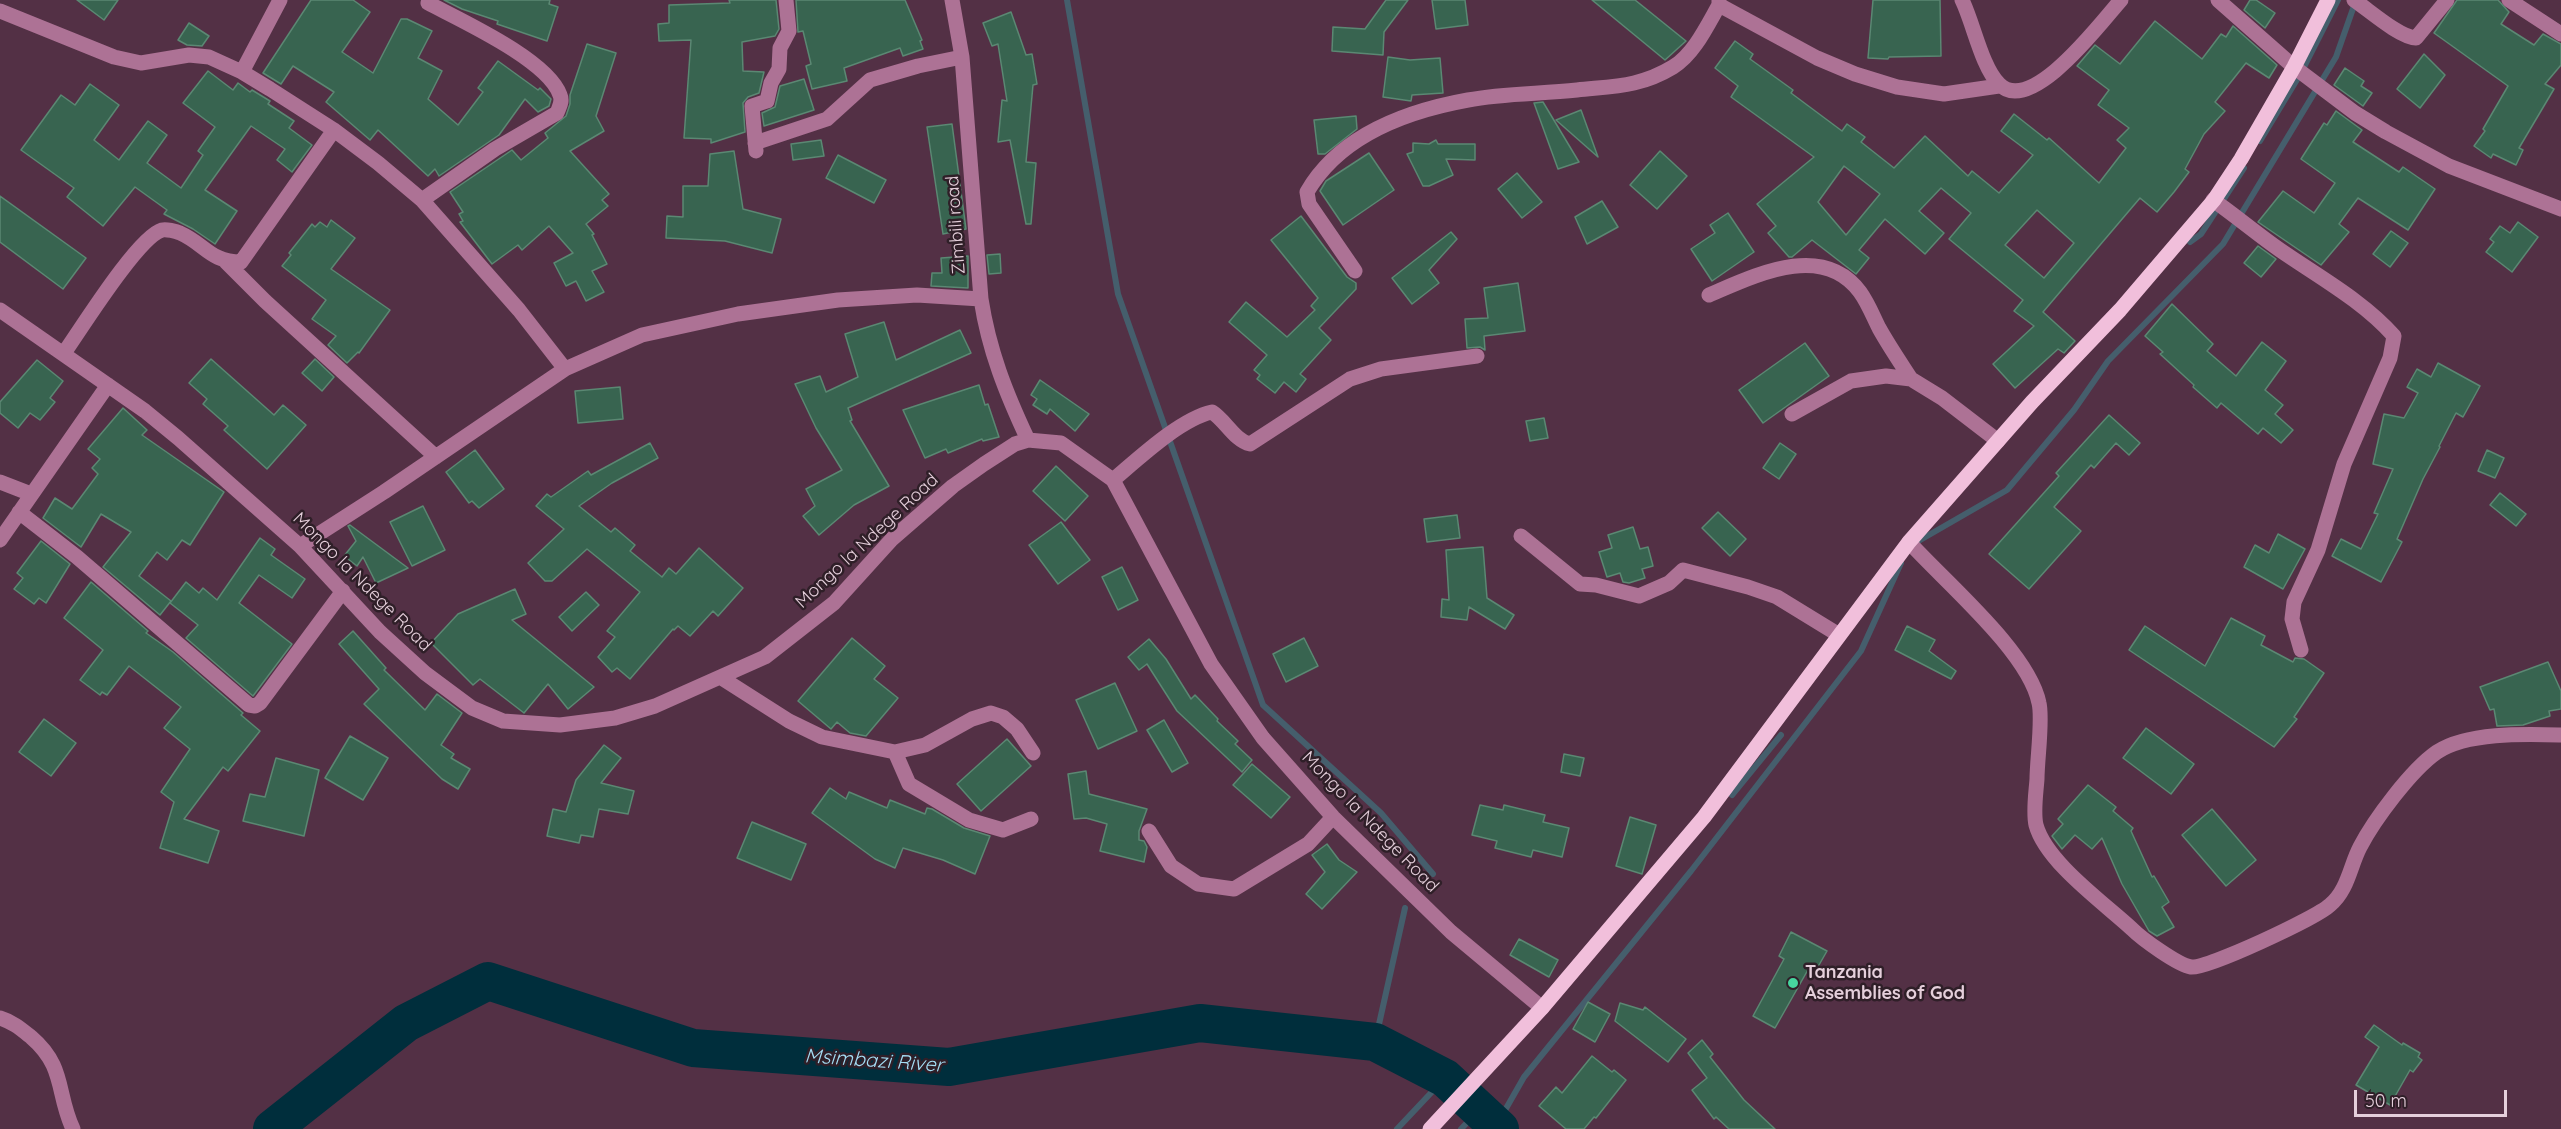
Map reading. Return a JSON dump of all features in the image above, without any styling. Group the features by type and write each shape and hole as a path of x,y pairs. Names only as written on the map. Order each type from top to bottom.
{"main road":[{"path":"1430,1129 1542,1008 1704,817 1908,542 2120,310 2213,200 2241,159 2294,68 2328,0"}],"street":[{"path":"242,72 280,0"},
{"path":"786,0 789,31 780,48 779,69 771,83 767,101 752,106 756,147 828,119 870,80 918,66 962,57"},
{"name":"Zimbili road","path":"952,0 962,57 981,299 987,337 1005,391 1028,440"},
{"path":"1962,0 1989,69 2000,86"},
{"path":"1355,271 1309,204 1307,192 1314,179 1336,156 1372,130 1408,116 1469,99 1641,83 1675,66 1699,40 1719,3 1817,58 1855,74 1897,87 1944,94 2000,86 2012,90 2030,89 2051,77 2121,0"},
{"path":"2218,0 2294,68 2355,113 2386,132 2449,166 2561,209"},
{"path":"2354,0 2410,38 2416,38 2447,0"},
{"path":"2509,0 2561,34"},
{"path":"422,200 495,149 556,113 561,105 561,96 533,63 500,40 428,3"},
{"path":"0,11 81,46 141,63 189,55 209,57 242,72 334,130 422,200 519,309 564,369"},
{"path":"226,262 241,262 252,249 334,130"},
{"path":"2213,200 2264,239 2379,319 2394,336 2390,358 2344,464 2318,550 2294,602 2292,619 2301,650"},
{"path":"64,353 136,252 151,236 164,230 180,232 226,262 265,301 436,457"},
{"path":"1709,295 1766,271 1803,265 1829,268 1845,277 1858,291 1911,379"},
{"path":"300,546 436,457 564,369 642,335 738,314 838,300 906,296 981,299"},
{"name":"Mongo la Ndege Road","path":"0,310 64,353 178,438 300,546 380,632 425,673 472,708 503,721 560,725 615,718 655,706 765,657 834,603 892,539 953,486 1015,444 1028,440 1061,443 1113,480 1211,664 1263,738 1333,817 1451,932 1491,968 1542,1008"},
{"path":"1113,480 1156,444 1202,414 1212,412 1221,418 1243,443 1250,444 1350,379 1382,369 1477,356"},
{"path":"1792,414 1851,381 1886,376 1911,379 1942,398 1998,441"},
{"path":"0,540 108,385"},
{"path":"0,482 31,494"},
{"path":"20,512 249,705 255,706 260,703 344,591"},
{"path":"1521,536 1580,584 1596,585 1639,596 1669,583 1683,570 1777,597 1839,635"},
{"path":"1908,542 1998,634 2027,675 2040,703 2036,825 2050,851 2071,876 2145,941 2191,967 2207,965 2250,946 2331,905 2349,878 2359,848 2382,812 2412,776 2437,753 2466,739 2561,735"},
{"path":"720,676 789,721 822,736 895,752 925,745 972,719 991,713 1004,717 1017,729 1033,753"},
{"path":"895,752 909,784 969,820 1003,830 1031,819"},
{"path":"1149,831 1171,866 1198,884 1234,889 1308,843 1333,817"},
{"path":"0,1018 11,1021 21,1029 39,1044 53,1061 73,1129"}],"building":[{"path":"77,0 118,0 104,20"},
{"path":"311,0 353,0 370,12 342,52 373,73 401,19 407,19 432,31 418,58 442,71 428,99 458,125 483,92 478,88 498,61 538,90 540,88 551,99 549,106 538,112 525,99 499,135 439,176 435,169 428,176 378,130 370,140 326,102 334,92 293,66 281,84 263,73"},
{"path":"444,0 550,0 549,4 558,7 547,41 497,24 498,21 462,9"},
{"path":"729,0 776,0 779,29 775,36 742,42 743,71 764,72 759,93 748,97 743,103 745,132 711,143 711,139 684,138 691,40 659,41 658,24 669,23 669,5 730,3"},
{"path":"796,0 905,0 922,40 920,41 923,49 903,56 900,48 844,68 847,81 812,89 806,66 811,64 803,31 798,32"},
{"path":"1386,0 1408,0 1384,32 1383,55 1332,51 1333,27 1365,29"},
{"path":"1432,0 1465,0 1468,25 1436,29"},
{"path":"1592,0 1635,0 1686,41 1665,60"},
{"path":"1873,0 1940,0 1941,56 1868,58"},
{"path":"2250,0 2256,0 2275,13 2265,28 2244,10"},
{"path":"2457,0 2498,0 2509,12 2501,24 2534,45 2543,34 2561,44 2561,65 2545,84 2554,89 2519,148 2523,150 2516,165 2493,154 2491,158 2474,146 2485,131 2483,129 2508,86 2434,33"},
{"path":"1011,12 1026,55 1032,54 1037,84 1033,85 1026,162 1036,163 1031,224 1026,224 1010,140 998,142 1002,100 1007,101 998,44 992,46 983,23"},
{"path":"2155,21 2202,59 2221,34 2226,37 2233,26 2277,65 2269,78 2246,63 2215,102 2225,111 2204,134 2185,169 2189,172 2174,192 2157,212 2140,198 2043,312 2075,341 2064,353 2058,349 2015,388 1993,364 2034,326 2014,311 2023,300 1949,239 1971,213 1941,188 1919,211 1944,233 1925,254 1885,219 1859,250 1869,258 1856,274 1812,240 1789,257 1768,233 1776,226 1757,204 1814,157 1731,97 1738,86 1715,68 1735,41 1753,54 1750,59 1793,90 1791,93 1842,131 1847,124 1865,137 1861,142 1894,168 1925,136 1968,176 1972,171 1999,193 2033,155 2001,131 2014,114 2047,140 2049,138 2099,183 2126,148 2117,140 2129,128 2098,105 2109,90 2077,66 2095,45 2120,64","holes":["1844,166 1880,194 1846,235 1818,202","2037,210 2074,243 2044,278 2005,245"]},
{"path":"189,23 209,36 202,46 187,45 178,40"},
{"path":"587,44 616,53 596,116 604,131 570,151 609,194 602,200 608,206 586,224 594,234 592,235 607,264 592,271 604,292 586,301 576,281 566,286 554,263 573,253 549,226 522,250 518,245 492,264 460,222 463,221 459,214 463,212 450,192 512,150 521,160 548,138 545,133 566,116 570,95"},
{"path":"2424,54 2445,75 2420,108 2397,89"},
{"path":"1388,57 1410,60 1440,58 1443,93 1412,95 1411,101 1383,97"},
{"path":"2345,68 2364,81 2361,86 2372,93 2363,106 2334,85"},
{"path":"208,71 233,90 238,83 250,92 252,90 270,101 268,104 294,121 289,128 312,145 292,172 277,160 285,149 251,126 205,190 237,211 215,244 164,214 167,210 135,187 103,226 67,197 74,188 21,150 61,95 75,105 90,84 119,105 94,140 119,160 148,121 167,135 147,163 181,188 203,155 198,151 215,127 183,103"},
{"path":"804,79 814,110 764,126 762,113 775,107 780,86"},
{"path":"1543,102 1579,162 1558,169 1534,103"},
{"path":"1581,110 1598,157 1556,120"},
{"path":"2336,111 2362,130 2353,142 2399,172 2403,167 2435,189 2408,230 2358,198 2339,224 2349,232 2321,265 2258,222 2283,191 2314,213 2335,183 2301,159 2324,123 2327,125"},
{"path":"1356,116 1357,129 1325,154 1318,154 1314,120"},
{"path":"952,124 966,229 943,234 927,127"},
{"path":"821,140 824,156 793,160 791,144"},
{"path":"1436,140 1438,144 1475,144 1475,160 1446,159 1453,175 1429,186 1423,186 1407,154 1413,152 1413,143 1429,144"},
{"path":"734,151 743,209 781,219 772,253 725,241 666,238 667,216 683,217 683,186 708,186 710,154"},
{"path":"1660,151 1687,176 1657,209 1630,185"},
{"path":"1369,153 1394,190 1343,225 1320,191 1326,181"},
{"path":"838,155 886,180 874,203 826,178"},
{"path":"1517,173 1542,202 1522,218 1498,189"},
{"path":"0,196 86,258 63,289 0,242"},
{"path":"1602,201 1618,227 1587,244 1575,217"},
{"path":"1728,213 1754,252 1712,281 1691,249 1715,233 1710,225"},
{"path":"1301,216 1347,277 1356,283 1356,289 1319,328 1331,340 1300,374 1306,379 1296,392 1284,382 1275,393 1257,379 1260,375 1254,370 1267,355 1229,322 1246,302 1287,337 1315,310 1311,306 1318,298 1271,240"},
{"path":"331,220 355,238 331,269 390,310 359,353 347,363 328,345 336,336 312,319 326,300 282,266 291,255 289,253 312,224 315,227 320,222 327,227"},
{"path":"2518,222 2538,237 2512,272 2486,252 2494,242 2490,239 2500,226 2510,233"},
{"path":"2391,231 2408,243 2390,267 2373,254"},
{"path":"1451,232 1457,239 1429,270 1439,283 1412,304 1392,278"},
{"path":"2258,246 2276,259 2261,277 2244,263"},
{"path":"1000,254 1001,273 989,274 987,255"},
{"path":"968,256 968,288 931,286 932,273 942,273 941,258"},
{"path":"1518,283 1525,331 1484,336 1485,350 1480,347 1467,348 1465,319 1488,318 1484,288"},
{"path":"2172,304 2213,344 2207,351 2236,376 2262,342 2286,361 2265,390 2283,405 2275,414 2293,430 2281,443 2263,428 2258,434 2221,403 2217,408 2160,354 2163,352 2145,336"},
{"path":"884,322 896,360 960,330 971,353 848,408 852,420 850,421 889,486 854,505 819,535 803,516 815,506 806,489 842,470 816,428 795,384 820,376 826,392 858,377 845,334"},
{"path":"1805,343 1829,376 1763,423 1739,390"},
{"path":"211,359 274,415 283,405 306,425 267,469 224,430 228,426 203,404 207,399 189,383"},
{"path":"315,359 334,377 322,391 302,373"},
{"path":"37,360 63,381 50,398 55,402 40,420 30,413 18,428 0,413 0,402"},
{"path":"2438,363 2480,386 2463,417 2456,413 2439,446 2397,539 2402,542 2381,582 2332,556 2341,539 2361,549 2378,514 2374,513 2393,469 2373,464 2384,414 2404,418 2418,393 2407,387 2417,369 2431,377"},
{"path":"1040,380 1089,414 1075,431 1050,409 1047,414 1033,405 1037,399 1031,395"},
{"path":"979,385 999,437 983,441 982,439 948,453 946,449 925,458 903,410"},
{"path":"620,387 623,419 578,423 575,391"},
{"path":"123,408 147,430 142,435 224,492 190,545 182,540 167,560 157,552 139,576 171,601 160,615 103,567 131,532 101,514 81,547 43,518 55,498 72,509 98,474 92,468 100,459 88,449"},
{"path":"2109,415 2140,443 2129,455 2116,443 2094,468 2091,465 2054,507 2081,531 2029,589 1989,554 2059,476 2056,473"},
{"path":"1544,418 1548,438 1530,441 1526,421"},
{"path":"650,443 658,458 612,483 579,506 611,532 615,528 635,545 630,551 662,577 669,568 676,574 699,548 743,588 718,616 713,611 690,636 678,626 673,629 630,679 617,668 612,672 598,657 615,637 607,631 640,592 587,549 552,581 545,581 528,563 564,529 536,506 547,494 551,497 588,471 591,475"},
{"path":"1780,443 1796,454 1779,479 1763,468"},
{"path":"475,450 504,489 479,508 472,501 469,503 446,472"},
{"path":"2487,450 2504,458 2495,478 2478,471"},
{"path":"1056,466 1088,496 1065,521 1033,491"},
{"path":"2500,493 2526,514 2516,526 2490,505"},
{"path":"423,506 445,550 412,566 390,522"},
{"path":"1718,512 1746,539 1730,556 1702,528"},
{"path":"1457,515 1460,538 1427,542 1424,519"},
{"path":"1061,522 1090,560 1058,584 1029,545"},
{"path":"350,525 408,568 376,583 363,557 357,566 344,556 356,541 348,526"},
{"path":"1633,527 1640,549 1648,547 1653,566 1642,569 1645,578 1629,583 1623,582 1620,573 1607,577 1599,552 1612,548 1608,535"},
{"path":"2278,534 2305,549 2283,589 2244,567 2255,545 2269,553"},
{"path":"260,538 275,549 271,555 305,579 292,598 259,575 239,603 292,644 253,696 186,638 198,625 170,603 186,582 199,593 203,588 217,600"},
{"path":"41,541 70,564 46,603 39,598 34,604 14,589 23,578 17,573"},
{"path":"1483,547 1487,598 1514,615 1505,629 1469,607 1467,620 1441,617 1442,599 1449,600 1446,550"},
{"path":"1122,567 1138,600 1118,610 1102,577"},
{"path":"91,582 148,631 146,633 173,652 243,713 241,715 260,731 228,771 223,767 184,819 219,831 208,863 160,848 174,802 161,792 190,749 164,728 181,707 129,666 107,695 102,692 100,695 80,680 103,650 64,618"},
{"path":"515,589 526,614 512,620 594,687 568,709 548,684 524,713 480,679 473,685 431,643 458,614"},
{"path":"586,592 599,605 572,631 559,617"},
{"path":"2231,618 2265,636 2261,645 2293,662 2295,658 2304,659 2324,673 2294,717 2297,719 2274,747 2129,650 2145,626 2205,666"},
{"path":"1907,626 1935,640 1929,651 1956,671 1951,679 1895,650"},
{"path":"353,631 386,668 384,670 425,710 437,694 462,713 441,745 454,754 451,758 470,769 458,789 442,779 364,704 379,689 339,644"},
{"path":"852,638 885,666 874,679 898,698 866,736 850,733 837,722 831,729 798,701"},
{"path":"1304,638 1318,666 1286,682 1273,654"},
{"path":"1149,639 1166,659 1191,699 1195,695 1238,741 1235,744 1252,760 1242,772 1177,711 1147,664 1139,670 1128,657"},
{"path":"2548,662 2561,691 2561,709 2549,711 2550,716 2523,725 2497,726 2494,709 2490,710 2480,687"},
{"path":"1115,683 1137,731 1098,749 1076,700"},
{"path":"44,719 76,743 51,776 19,752"},
{"path":"1164,720 1188,763 1172,772 1147,730"},
{"path":"2146,728 2194,764 2171,794 2123,758"},
{"path":"350,736 388,758 363,800 325,778"},
{"path":"1007,739 1031,766 981,811 957,784"},
{"path":"604,745 621,758 601,783 634,791 628,814 599,809 593,837 581,835 579,843 547,836 553,809 566,812 576,780"},
{"path":"1564,754 1584,758 1580,776 1561,772"},
{"path":"276,758 319,770 304,836 243,821 250,794 265,797"},
{"path":"1252,764 1290,797 1271,818 1233,785"},
{"path":"1086,771 1089,794 1147,809 1139,831 1139,840 1144,841 1147,847 1144,862 1100,851 1107,824 1086,818 1074,819 1068,774"},
{"path":"2088,785 2116,807 2113,811 2133,828 2131,831 2152,877 2154,876 2169,902 2162,907 2174,927 2157,936 2149,931 2122,884 2102,838 2092,849 2075,835 2062,849 2052,836 2063,824 2058,819"},
{"path":"830,788 846,799 849,792 887,808 890,800 925,814 927,808 932,809 964,828 990,836 975,874 943,860 903,848 895,868 875,859 812,813"},
{"path":"1480,805 1503,810 1504,805 1545,815 1543,822 1569,828 1562,857 1533,850 1531,857 1495,848 1497,841 1472,835"},
{"path":"2212,809 2256,860 2226,886 2182,835"},
{"path":"1630,817 1656,825 1642,874 1616,866"},
{"path":"752,822 806,844 791,880 737,858"},
{"path":"1327,844 1339,860 1357,872 1322,909 1306,894 1325,872 1312,855"},
{"path":"1791,932 1827,951 1815,972 1809,968 1775,1028 1753,1016 1784,959 1779,956"},
{"path":"1519,939 1558,960 1549,977 1510,955"},
{"path":"1588,1002 1610,1014 1595,1042 1573,1029"},
{"path":"1620,1003 1643,1010 1645,1007 1686,1039 1668,1062 1615,1021"},
{"path":"2374,1025 2402,1045 2403,1043 2420,1053 2418,1057 2422,1060 2413,1072 2410,1070 2390,1105 2356,1085 2379,1047 2365,1037"},
{"path":"1702,1040 1713,1054 1710,1057 1744,1100 1775,1129 1729,1129 1716,1117 1714,1119 1692,1090 1707,1078 1688,1053"},
{"path":"1592,1056 1626,1080 1596,1118 1594,1117 1584,1129 1566,1129 1539,1106 1556,1087 1562,1093"}],"waterway":[{"path":"1067,0 1118,294 1263,705 1381,813 1433,874"},
{"path":"2260,141 2301,73 2338,0"},
{"path":"1915,543 2007,490 2074,410 2108,361 2223,244 2336,57 2355,3"},
{"path":"2190,242 2201,234 2244,168"},
{"path":"1496,1126 1524,1077 1691,871 1861,651 1901,563"},
{"path":"1732,795 1781,735"},
{"path":"1375,1042 1405,908"},
{"name":"Msimbazi River","path":"272,1129 406,1023 488,981 693,1048 949,1067 1200,1023 1375,1042 1445,1078 1500,1129"},
{"path":"1397,1129 1445,1078"},
{"path":"1461,1129 1480,1109"}],"place":[{"name":"Tanzania Assemblies of God","path":"1793,983"}]}
